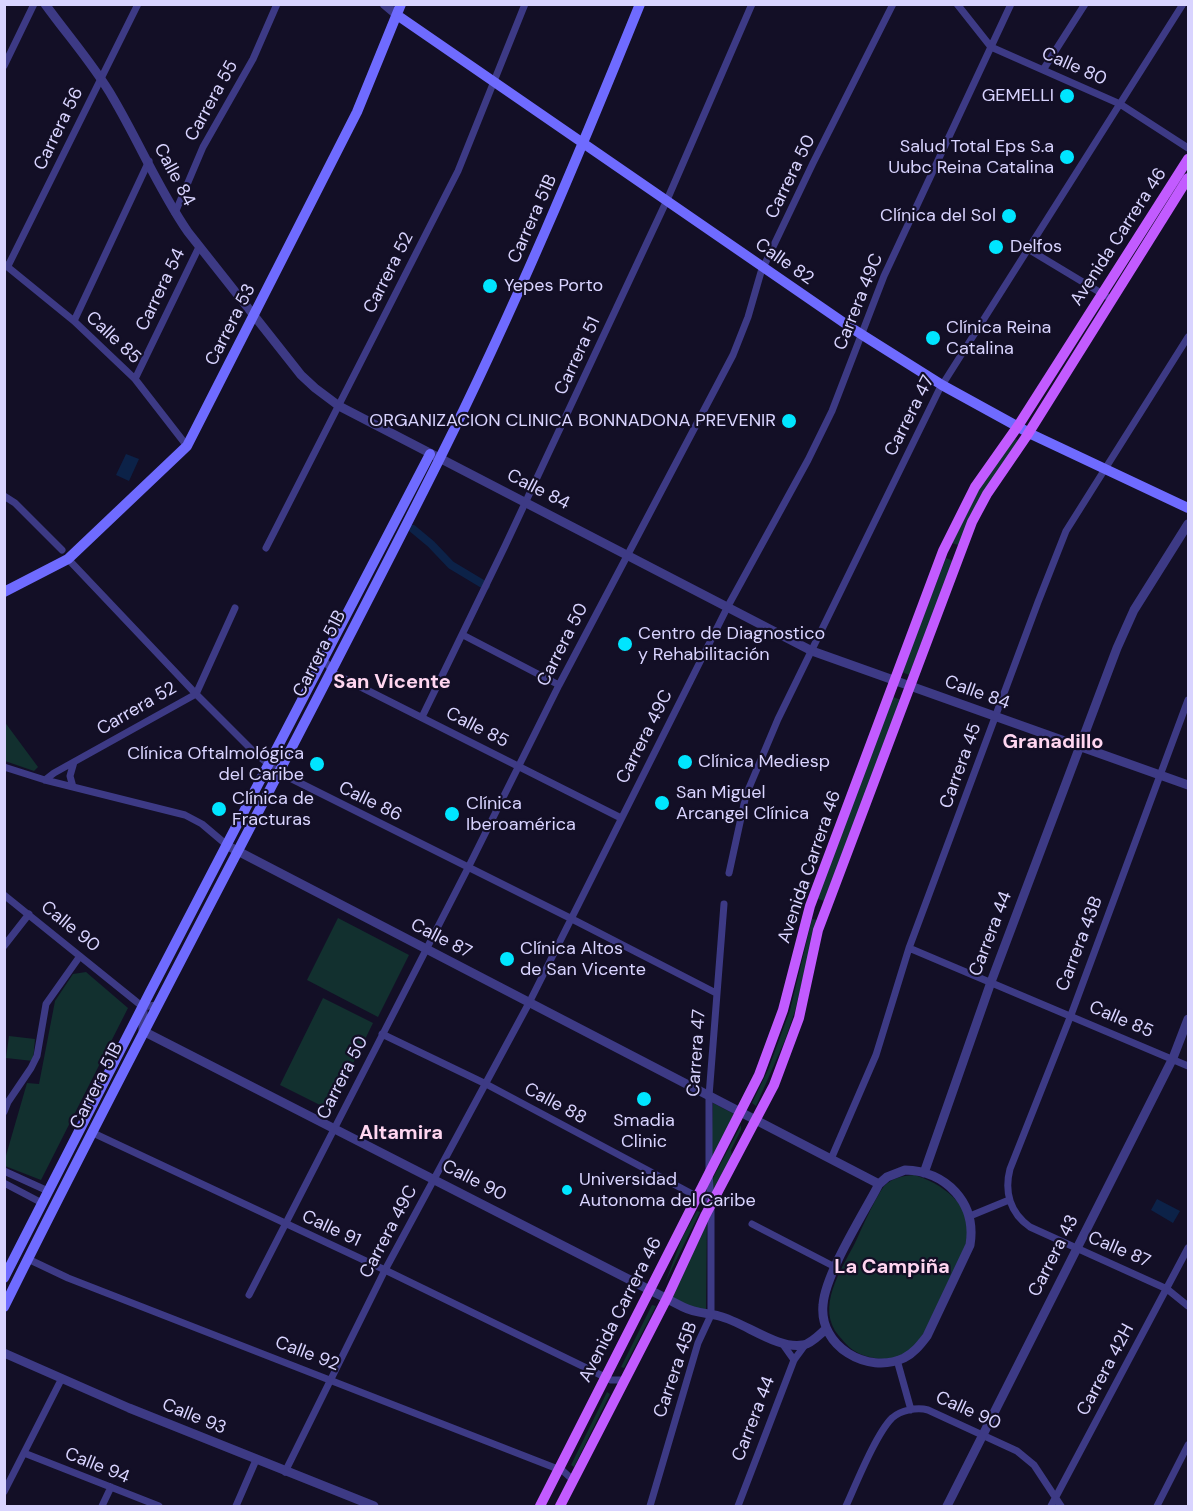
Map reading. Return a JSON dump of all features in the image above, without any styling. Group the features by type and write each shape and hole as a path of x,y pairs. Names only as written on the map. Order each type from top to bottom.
{"main road":[{"name":"Carrera 51B","path":"274,768 332,669 551,222 640,4"},
{"name":"Calle 82","path":"399,10 494,81 861,335 942,385 1029,432 1188,508"},
{"name":"Carrera 53","path":"4,592 65,554 187,446 357,112 399,10"},
{"name":"Avenida Carrera 46","path":"560,1506 667,1298 711,1204 756,1120 788,1052 799,1018 814,948 825,913 972,522 982,502 1029,432 1188,159"},
{"name":"Avenida Carrera 46","path":"540,1506 759,1075 783,1010 808,906 943,550 975,487 1188,178"},
{"name":"Carrera 51B","path":"4,1307 274,768 324,660 435,456"},
{"path":"943,550 959,557"},
{"name":"Carrera 51B","path":"4,1278 142,1007 232,849"}],"street":[{"path":"4,66 34,4"},
{"name":"Calle 84","path":"45,4 101,78 175,213 199,248 301,375 339,406 812,651 1188,785"},
{"name":"Carrera 56","path":"6,265 138,4"},
{"name":"Carrera 55","path":"175,213 203,147 253,59 277,4"},
{"name":"Calle 82","path":"384,4 399,10"},
{"name":"Carrera 52","path":"266,548 458,171 525,4"},
{"name":"Carrera 51","path":"422,717 463,635 667,201 752,4"},
{"name":"Carrera 50","path":"249,1295 468,868 558,685 733,355 764,268 813,163 893,4"},
{"name":"Calle 80","path":"957,4 991,47 1120,104 1188,148"},
{"name":"Carrera 49C","path":"285,1472 385,1270 572,919 728,606 808,460 827,421 884,276 1011,4"},
{"path":"1043,70 1085,4"},
{"name":"Carrera 47","path":"729,873 746,795 778,719 942,385 1183,4"},
{"path":"74,321 148,161"},
{"name":"Carrera 54","path":"135,379 199,248"},
{"path":"1028,249 1107,297"},
{"name":"Calle 85","path":"6,265 74,321 135,379 187,446"},
{"name":"Carrera 45","path":"831,1159 876,1055 909,948 1066,531 1188,337"},
{"name":"Calle 86","path":"4,496 65,554 196,694 274,768 295,782 716,993"},
{"name":"Carrera 44","path":"924,1173 991,982 1117,648 1134,610 1188,524"},
{"name":"Carrera 52","path":"45,780 196,694 235,608"},
{"path":"463,635 558,685"},
{"name":"Calle 85","path":"324,660 335,674 621,818"},
{"name":"Carrera 43B","path":"1009,1200 1007,1178 1010,1169 1071,1015 1188,700"},
{"path":"74,762 70,776 74,787"},
{"name":"Calle 87","path":"4,767 45,780 185,815 202,824 232,849 879,1184"},
{"name":"Calle 90","path":"4,894 142,1007"},
{"name":"Carrera 47","path":"711,1204 709,1096 724,904"},
{"path":"808,906 825,913"},
{"path":"4,946 29,914"},
{"name":"Calle 85","path":"909,948 1188,1066"},
{"path":"4,1112 37,1056 46,1004 80,956"},
{"path":"143,1031 142,1007 156,1005"},
{"name":"Carrera 43","path":"947,1506 1173,1058 1188,1019"},
{"name":"Calle 90","path":"143,1031 689,1310 727,1319 782,1343 805,1345"},
{"name":"Calle 88","path":"382,1034 486,1084 711,1204"},
{"name":"Calle 91","path":"91,1132 385,1270 605,1377 615,1381 623,1380"},
{"path":"915,1170 924,1173 941,1181 955,1192 970,1216 972,1229 970,1245 927,1336 913,1352 897,1360 886,1362 862,1360 841,1348 826,1329 822,1306 825,1292 879,1184 896,1172 915,1170"},
{"path":"4,1171 48,1191"},
{"path":"4,1184 42,1203"},
{"path":"970,1216 1009,1200"},
{"name":"Calle 87","path":"1009,1200 1016,1213 1026,1224 1167,1289 1188,1306"},
{"name":"Carrera 45B","path":"650,1506 698,1343 711,1315 711,1204"},
{"path":"752,1224 835,1268"},
{"name":"Carrera 42H","path":"1051,1506 1188,1248"},
{"name":"Calle 92","path":"28,1259 79,1282 558,1470 573,1480"},
{"path":"805,1345 826,1329"},
{"path":"782,1343 794,1360"},
{"name":"Carrera 44","path":"738,1506 794,1360 805,1345"},
{"name":"Calle 93","path":"4,1353 129,1408 374,1506"},
{"name":"Calle 90","path":"897,1360 911,1410 928,1410 1017,1451 1034,1465 1061,1506"},
{"path":"4,1492 62,1378"},
{"path":"846,1506 886,1426 899,1413 911,1410"},
{"path":"1157,1506 1188,1445"},
{"name":"Calle 94","path":"24,1453 159,1506"},
{"path":"1181,1459 1188,1464"},
{"path":"236,1506 256,1460"},
{"path":"102,1506 111,1487"}],"green space":[{"path":"1014,438 1019,441 958,545 952,543 973,498"},
{"path":"946,558 953,561 909,675 902,672"},
{"path":"893,697 901,700 824,901 816,898"},
{"path":"4,721 38,767 34,771 5,761"},
{"path":"338,918 409,955 378,1017 307,980"},
{"path":"812,919 817,920 795,1011 756,1106 752,1103 768,1070 790,1010"},
{"path":"86,972 128,1008 41,1180 5,1166 5,1159 27,1083 39,1084 55,1001 73,974"},
{"path":"323,998 373,1023 330,1110 280,1085"},
{"path":"9,1036 35,1039 33,1061 6,1058"},
{"path":"713,1103 734,1114 710,1164 711,1156"},
{"path":"741,1125 741,1130 731,1150 732,1157 711,1196 705,1193"},
{"path":"914,1175 934,1183 961,1206 969,1227 968,1239 923,1335 911,1349 899,1357 882,1359 870,1357 851,1348 839,1336 832,1325 829,1313 830,1301 837,1277 884,1186 898,1178"},
{"path":"697,1211 700,1212 665,1283 682,1238"},
{"path":"707,1216 706,1310 690,1307 669,1297"},
{"path":"652,1305 656,1306 624,1368 621,1367"},
{"path":"607,1392 610,1394 574,1467 571,1465"}],"water":[{"path":"126,454 139,459 129,481 116,475"},
{"path":"1157,1199 1180,1211 1173,1223 1151,1210"}],"waterway":[{"path":"413,529 451,565 486,586"}],"place":[{"name":"GEMELLI","path":"1067,96"},
{"name":"Salud Total Eps S.a Uubc Reina Catalina","path":"1067,157"},
{"name":"Clínica del Sol","path":"1009,216"},
{"name":"Delfos","path":"996,247"},
{"name":"Yepes Porto","path":"490,286"},
{"name":"Clínica Reina Catalina","path":"933,338"},
{"name":"ORGANIZACION CLINICA BONNADONA PREVENIR","path":"789,421"},
{"name":"Centro de Diagnostico y Rehabilitación","path":"625,644"},
{"name":"Clínica Mediesp","path":"685,762"},
{"name":"Clínica Oftalmológica del Caribe","path":"317,764"},
{"name":"San Miguel Arcangel Clínica","path":"662,803"},
{"name":"Clínica de Fracturas","path":"219,809"},
{"name":"Clínica Iberoamérica","path":"452,814"},
{"name":"Clínica Altos de San Vicente","path":"507,959"},
{"name":"Smadia Clinic","path":"644,1099"},
{"name":"Universidad Autonoma del Caribe","path":"567,1190"}],"district":[{"name":"San Vicente","path":"392,683"},
{"name":"Granadillo","path":"1053,743"},
{"name":"Altamira","path":"401,1134"},
{"name":"La Campiña","path":"892,1268"}]}
